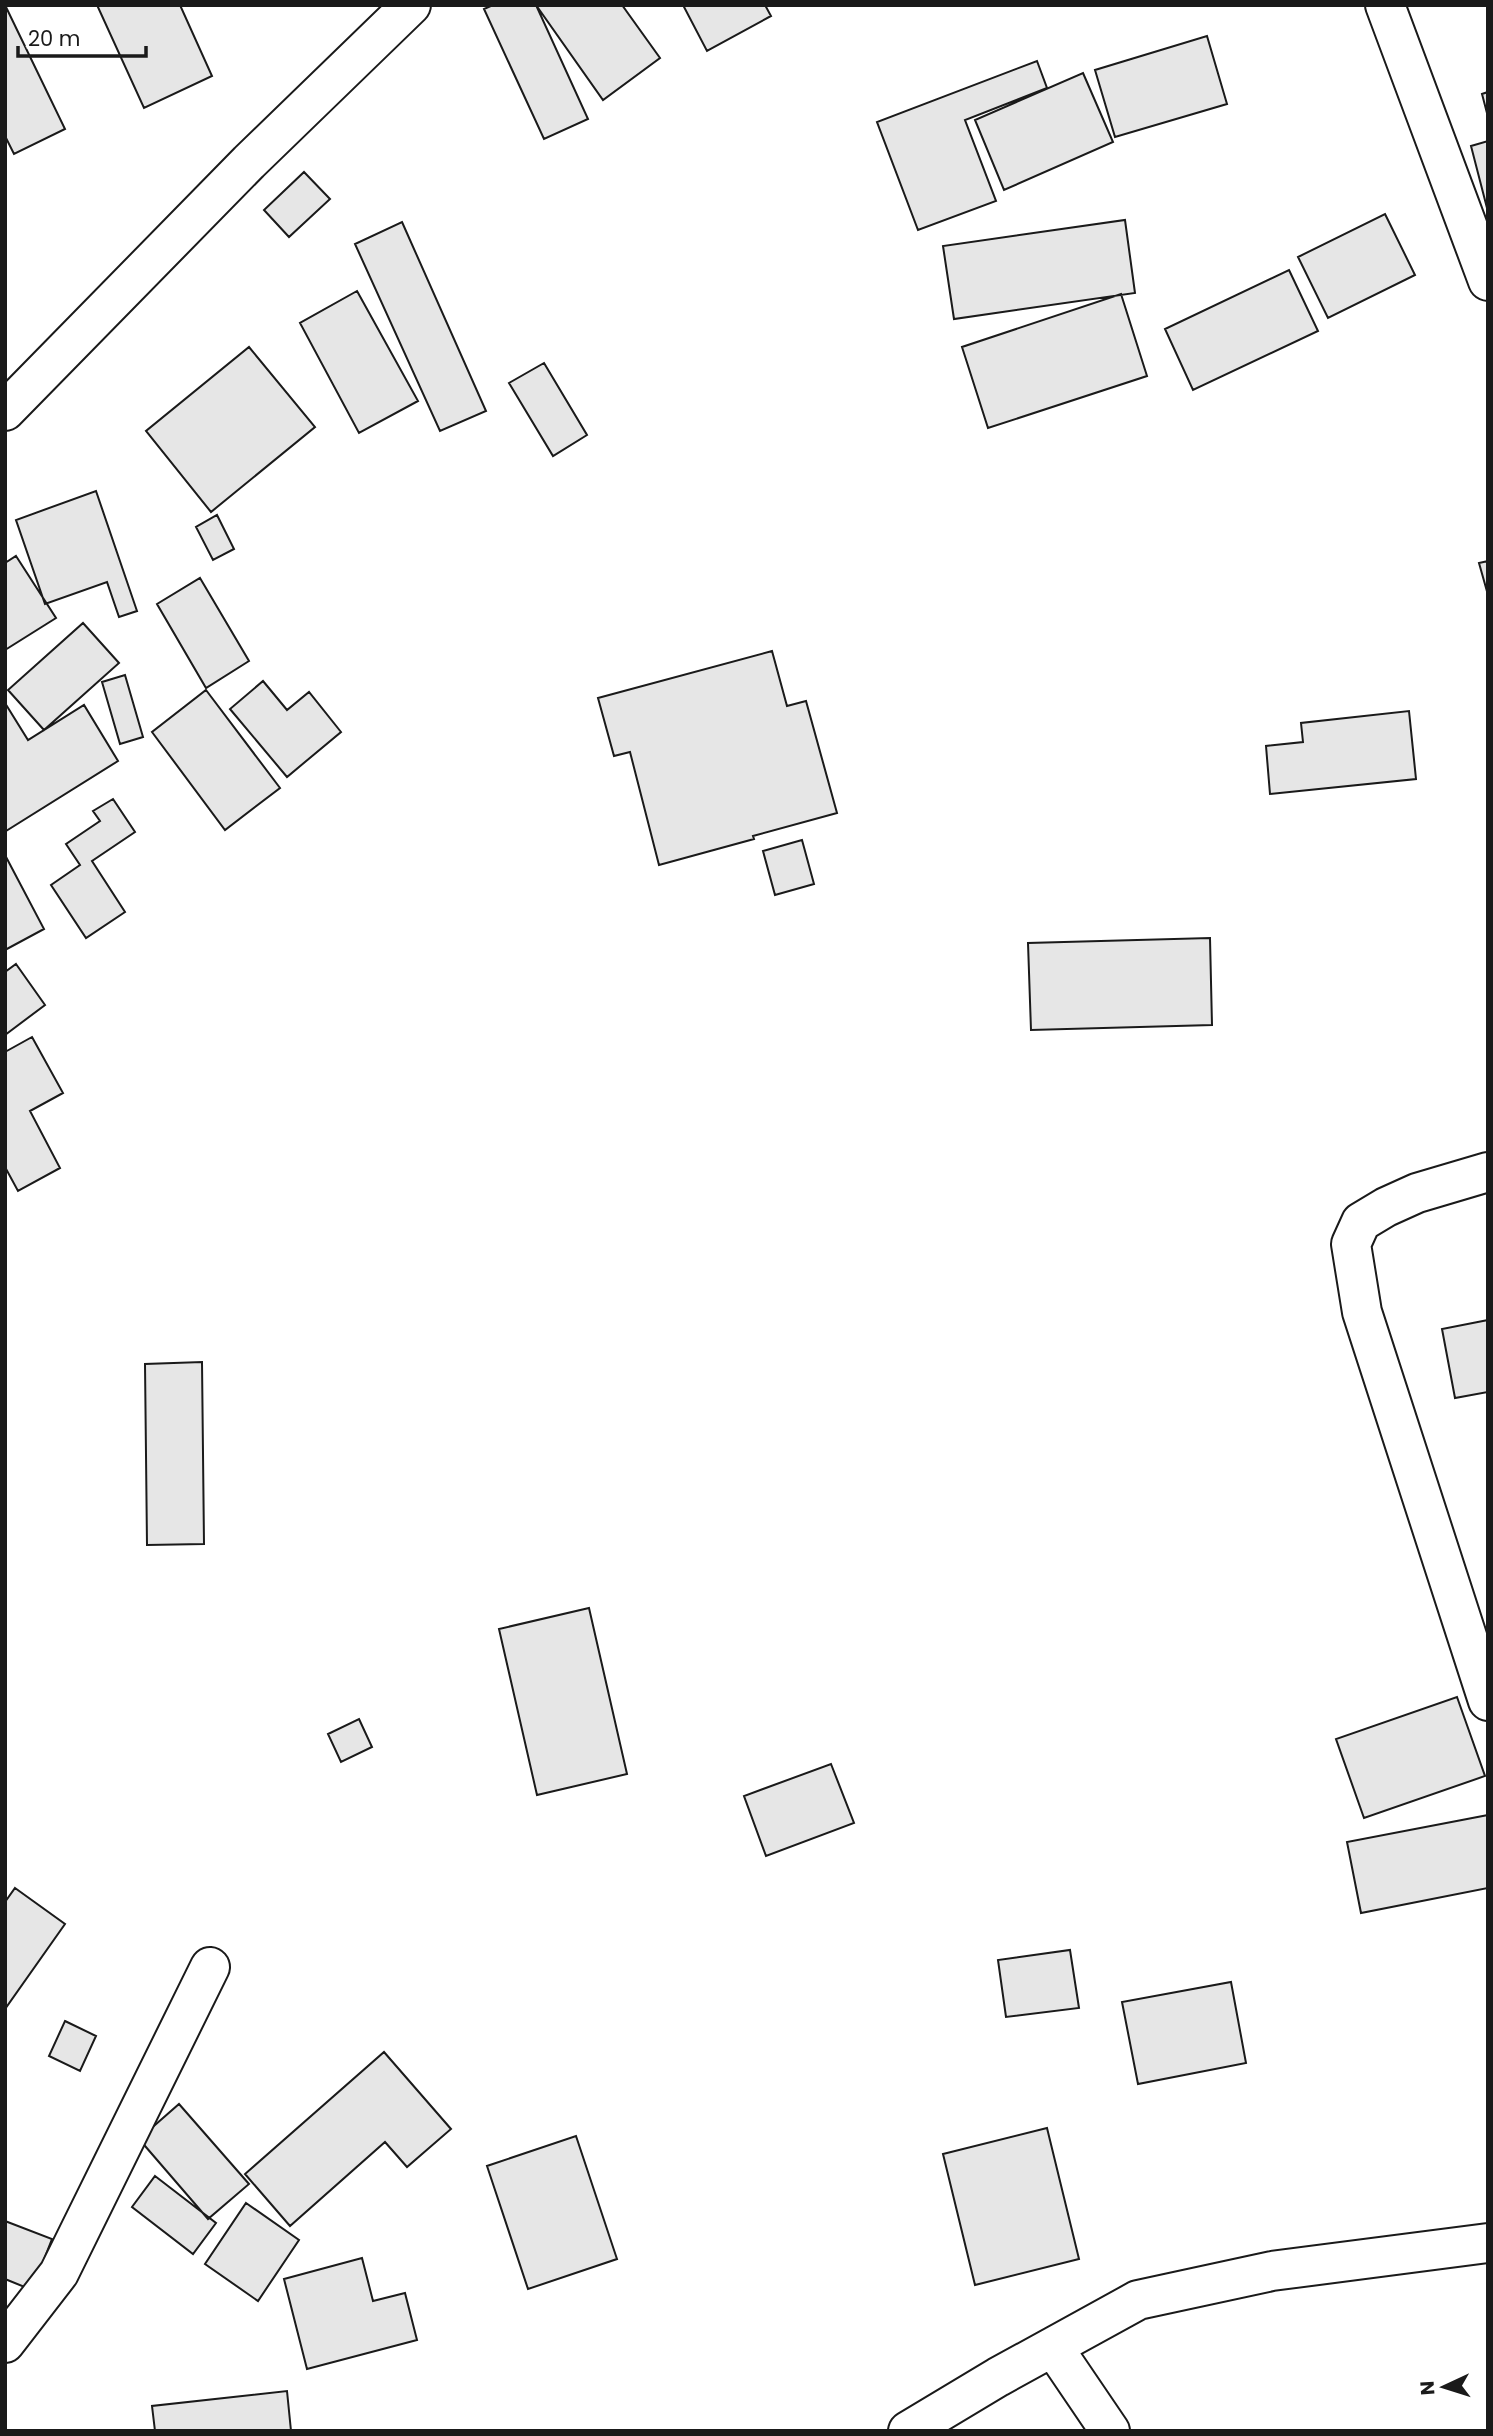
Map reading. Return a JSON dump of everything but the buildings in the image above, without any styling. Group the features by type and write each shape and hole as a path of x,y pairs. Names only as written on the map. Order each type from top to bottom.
{"street":[{"path":"5,411 249,162 411,5"},
{"path":"1385,5 1488,281"},
{"path":"1488,1172 1416,1194 1386,1207 1362,1222 1351,1244 1362,1312 1488,1701"},
{"path":"5,2343 59,2273 211,1967"},
{"path":"908,2431 1138,2300 1272,2271 1488,2243"},
{"path":"1053,2347 1110,2431"}]}
